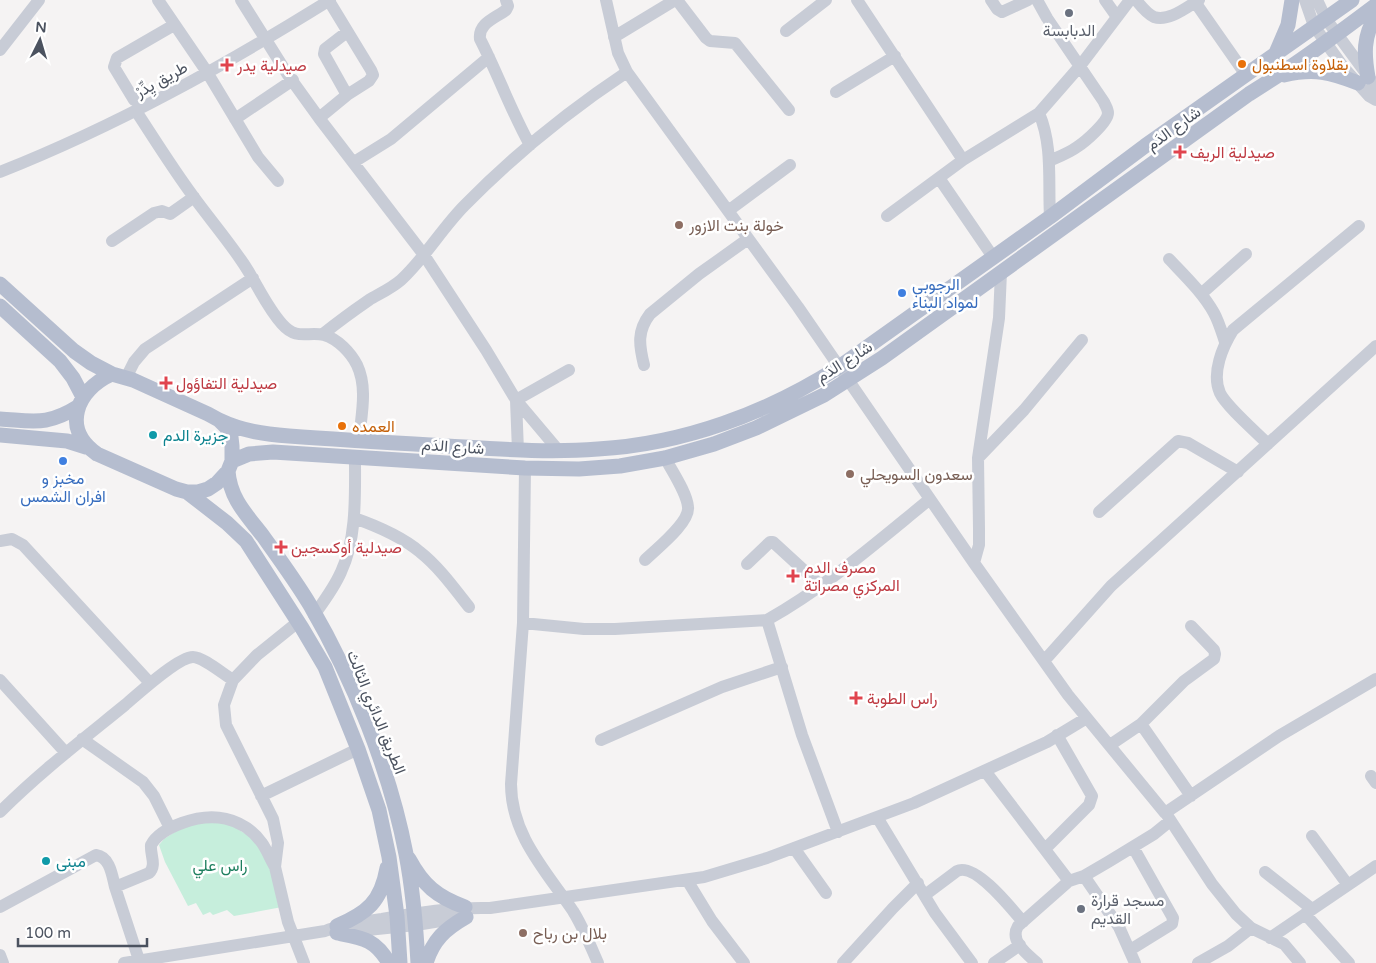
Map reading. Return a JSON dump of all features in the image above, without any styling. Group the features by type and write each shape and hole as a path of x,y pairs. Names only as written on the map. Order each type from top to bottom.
{"main road":[{"path":"1276,54 1288,25 1292,0"},
{"name":"شارع الدَم","path":"119,376 236,428 251,432 310,438 518,451 559,451 639,445 726,423 757,411 817,381 839,367 1050,217 1145,146 1352,0"},
{"name":"شارع الدَم","path":"230,466 250,454 273,452 525,468 600,468 665,458 714,444 756,428 824,395 882,358 1249,94 1278,77 1376,5"},
{"path":"1278,77 1296,72 1315,71 1367,83 1365,45 1370,25 1376,16"},
{"path":"0,284 74,352 91,363 119,376"},
{"path":"0,306 60,361 73,378 81,402 77,417 78,428 86,447"},
{"path":"0,419 36,421 50,420 63,416 81,402 95,383 119,376"},
{"name":"الطريق الدائري الثالث","path":"219,420 231,437 229,482 235,501 263,536 310,605 344,669 380,759 406,854 415,919 418,963"},
{"path":"0,435 66,441 86,447 176,490 187,492 198,492 208,489 217,483 230,466"},
{"name":"الطريق الدائري الثالث","path":"187,492 227,523 246,541 325,667 358,749 379,810 389,857 398,922 400,963"},
{"path":"379,810 394,806"},
{"path":"406,854 414,870 436,894 465,912 439,936 433,945 426,963"},
{"path":"333,930 371,907 383,885 389,857"},
{"path":"333,930 372,942 389,963"}],"street":[{"path":"0,50 39,0"},
{"path":"158,0 207,72 258,156 278,181"},
{"path":"241,0 319,118 424,255 516,400 559,451"},
{"path":"319,118 346,95 369,81 372,75 371,70 329,0"},
{"name":"طريق يِدِّرْ","path":"0,172 88,135 135,106 207,72 266,40 329,0"},
{"path":"506,0 508,6 506,10 482,27 479,34 514,116 530,145"},
{"path":"606,0 614,37 627,72 798,307 974,563 1044,661 1086,718 1168,817 1222,897 1236,914 1251,928 1284,944 1300,963"},
{"path":"614,37 676,0 710,41 735,43 789,110"},
{"path":"786,31 826,0"},
{"path":"857,0 963,160"},
{"path":"991,0 997,9 1002,12 1028,0"},
{"path":"1037,0 1047,18 1104,102 1108,115 1084,142 1071,151 1049,161"},
{"path":"1105,0 1116,17"},
{"path":"887,216 963,160 1039,113 1080,66 1130,0"},
{"path":"1136,0 1150,15 1160,17 1182,11 1197,1 1246,75"},
{"path":"1305,0 1331,39 1367,83 1369,96 1376,100"},
{"path":"1317,0 1320,23"},
{"path":"174,26 117,58 114,67 135,106 194,197 212,219 252,278 273,313 291,332 301,335 323,334 344,347 357,365 363,390 359,440"},
{"path":"346,95 324,54 325,49 347,32"},
{"path":"836,92 895,56"},
{"path":"354,162 399,133 489,57"},
{"path":"323,334 356,309 399,282 467,203 530,145 592,96 627,72"},
{"path":"235,119 293,80"},
{"path":"1039,113 1048,140 1050,217"},
{"path":"728,211 790,165"},
{"path":"939,178 993,257"},
{"path":"112,241 154,213 162,211 170,214 194,197"},
{"path":"1268,444 1226,403 1219,393 1217,373 1225,342 1233,330 1359,226"},
{"path":"644,365 639,346 639,337 650,314 699,274 748,239"},
{"path":"1201,294 1246,254"},
{"path":"1170,259 1201,294 1214,314 1225,342"},
{"path":"974,563 979,530 978,458 999,318 1001,272"},
{"path":"119,376 144,349 252,278"},
{"path":"978,458 1024,410 1082,340"},
{"path":"1044,661 1111,586 1376,346"},
{"path":"516,400 569,370"},
{"path":"516,400 518,451"},
{"path":"1099,512 1178,441 1188,443 1238,472"},
{"path":"314,615 333,588 342,570 356,503 355,458"},
{"path":"645,560 676,529 687,514 686,500 665,458"},
{"path":"525,468 523,623 511,784 512,803 528,845 583,929 598,963"},
{"path":"523,623 584,629 607,629 767,620 821,586 930,499"},
{"path":"354,518 387,532 420,551 469,606"},
{"path":"0,541 12,540 23,545 150,683"},
{"path":"747,564 770,542 773,542 821,586"},
{"path":"767,620 802,735 838,832"},
{"path":"275,867 278,850 277,832 226,725 224,705 233,680 257,656 298,622"},
{"path":"1110,746 1141,724 1184,681 1214,659 1214,650 1191,626"},
{"path":"0,812 66,752 150,683 181,661 187,658 198,658 233,680"},
{"path":"601,740 722,687 782,667"},
{"path":"1037,963 1016,940 1018,926 1069,881 1084,876 1133,847 1191,796 1280,736 1376,679"},
{"path":"0,680 66,752"},
{"path":"124,963 146,961 292,936 687,880 724,872 877,817 985,771 1057,735 1086,718"},
{"path":"1141,724 1191,796"},
{"path":"1044,849 1089,805 1092,796 1057,735"},
{"path":"82,739 143,782 154,796 170,828"},
{"path":"261,796 358,749"},
{"path":"985,771 1069,881"},
{"path":"116,887 149,874 154,866 151,844 170,828 202,817 232,819 245,827 260,841 275,867 292,936 304,963"},
{"path":"877,817 941,922 972,963"},
{"path":"1312,836 1348,885"},
{"path":"1130,950 1172,924 1173,918 1133,847"},
{"path":"794,848 826,893"},
{"path":"0,907 96,855 100,855 107,861 146,961"},
{"path":"925,895 960,869 968,870 995,890 1023,922"},
{"path":"1270,938 1348,885 1375,870"},
{"path":"1265,872 1309,912 1349,963"},
{"path":"1084,876 1112,916 1135,963"},
{"path":"687,880 712,921 744,963"},
{"path":"843,963 918,883"},
{"path":"1198,963 1228,946 1251,928"},
{"path":"994,963 1020,945"},
{"path":"0,955 3,963"}],"green space":[{"name":"راس علي","path":"221,819 262,844 282,907 234,916 227,910 213,915 210,912 203,915 196,903 188,906 165,862 159,845 164,839 187,824"}],"place":[{"name":"الدبابسة","path":"1069,13"},
{"name":"بقلاوة اسطنبول","path":"1242,64"},
{"name":"صيدلية يدر","path":"227,65"},
{"name":"صيدلية الريف","path":"1180,152"},
{"name":"خولة بنت الازور","path":"679,225"},
{"name":"الرجوبي لمواد البناء","path":"902,293"},
{"name":"صيدلية التفاؤول","path":"166,383"},
{"name":"العمده","path":"342,426"},
{"name":"جزيرة الدم","path":"153,435"},
{"name":"مخبز و افران الشمس","path":"63,461"},
{"name":"سعدون السويحلي","path":"850,474"},
{"name":"صيدلية أوكسجين","path":"281,547"},
{"name":"مصرف الدم المركزي مصراتة","path":"793,576"},
{"name":"راس الطوبة","path":"856,698"},
{"name":"مبنى","path":"46,861"},
{"name":"مسجد قرارة القديم","path":"1081,909"},
{"name":"بلال بن رباح","path":"523,933"}]}
